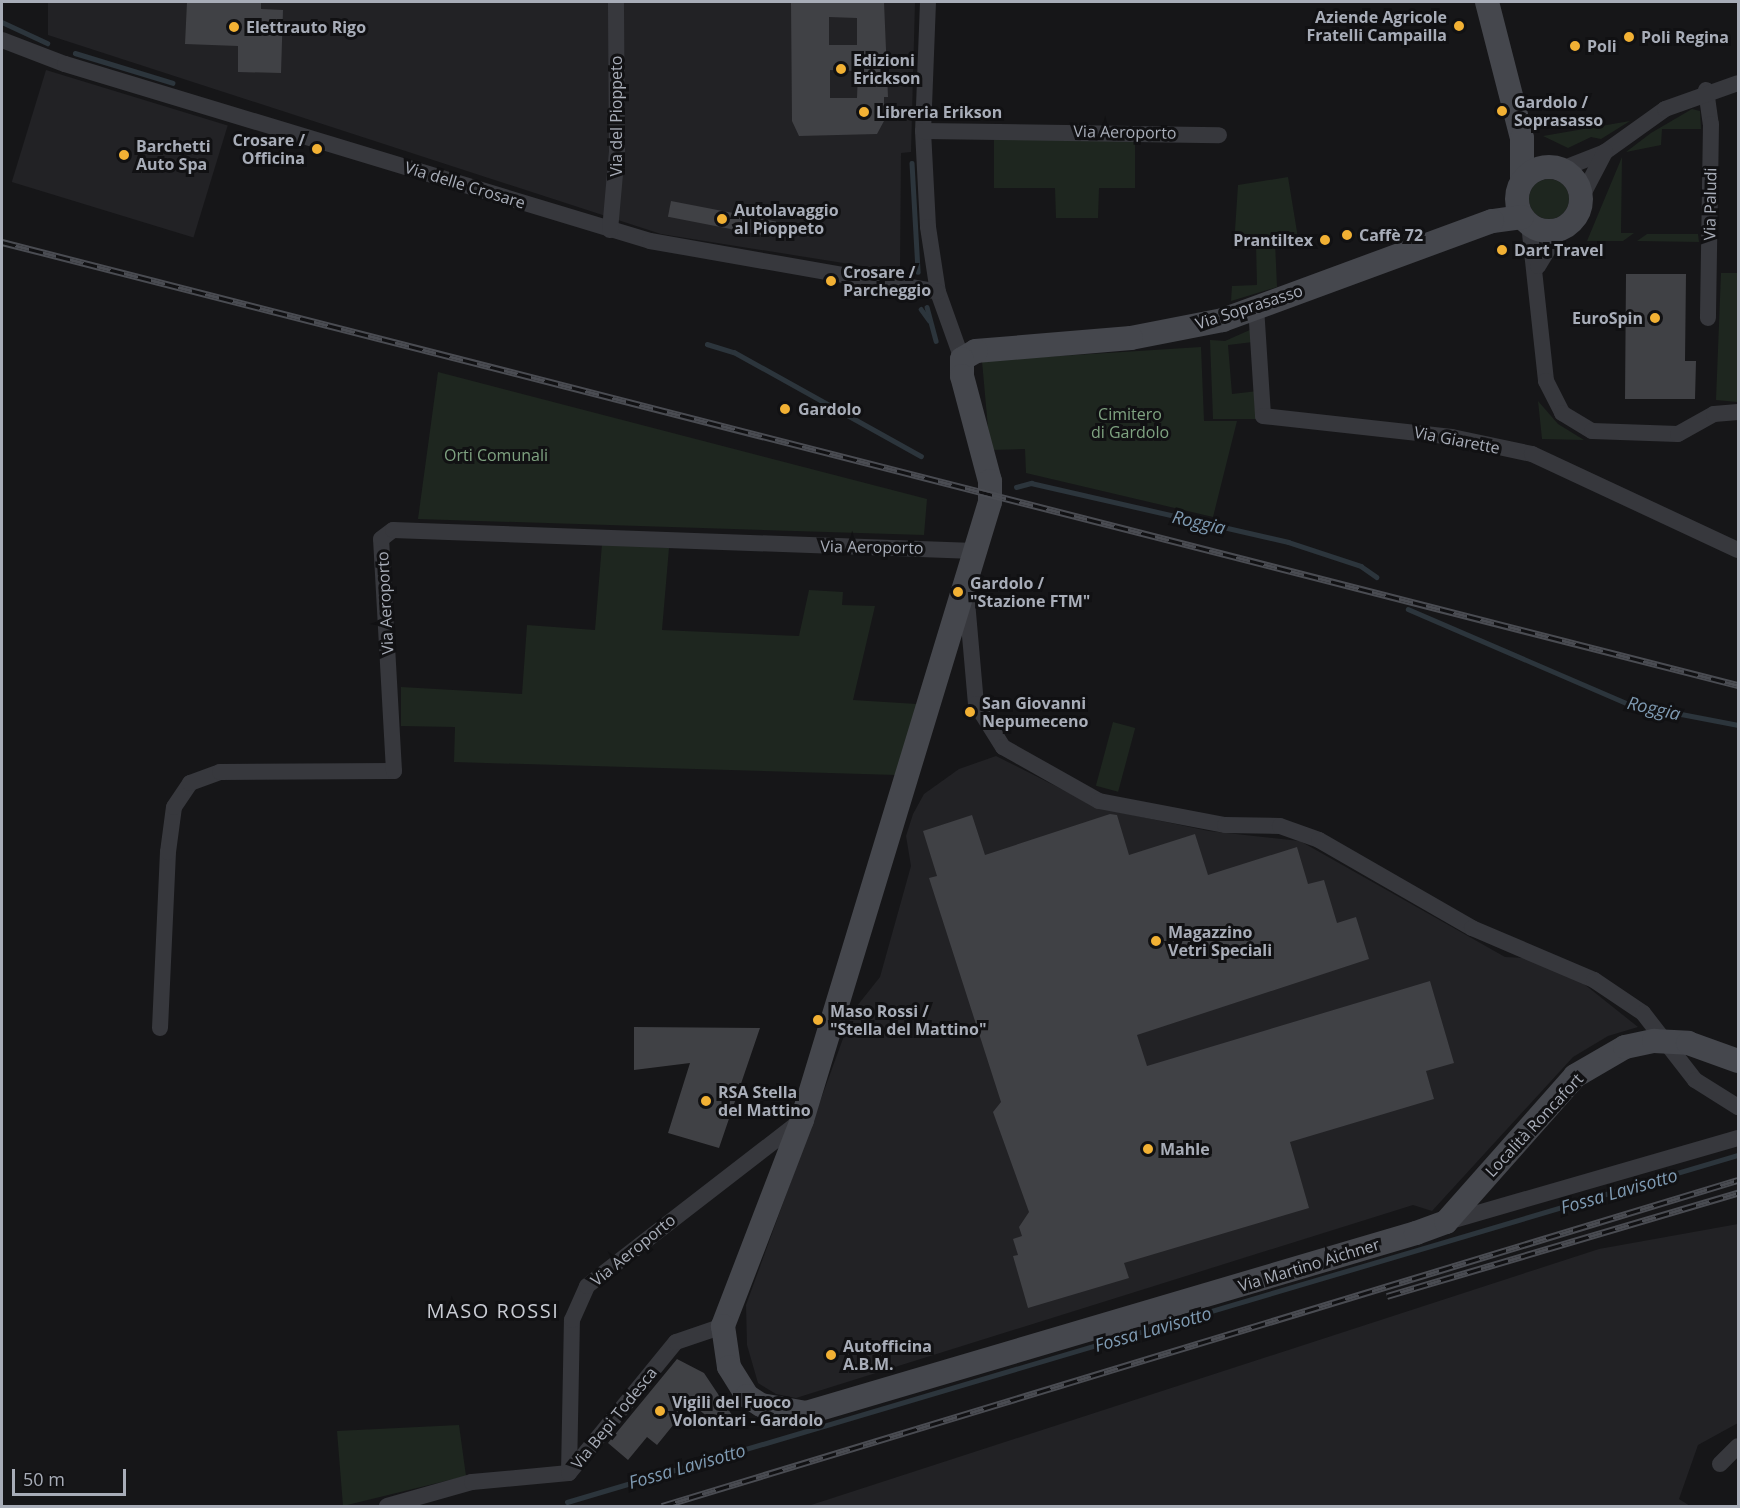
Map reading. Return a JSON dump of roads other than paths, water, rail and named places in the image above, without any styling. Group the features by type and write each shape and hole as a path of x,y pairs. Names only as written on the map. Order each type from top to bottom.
{"street":[{"name":"Via del Pioppeto","path":"610,230 617,152 616,2"},
{"path":"723,1326 802,1120 992,492 962,359 938,292 923,131 928,2"},
{"path":"1478,2 1487,2 1522,138 1523,205 1538,266 1546,381 1552,400 1574,424 1613,434 1678,434 1714,414 1738,412"},
{"name":"Via delle Crosare","path":"2,40 39,56 610,230 705,254 938,292"},
{"path":"1553,167 1605,152 1665,109 1706,90 1738,82"},
{"name":"Via Paludi","path":"1706,90 1711,124 1708,318"},
{"name":"Via Aeroporto","path":"923,131 1219,135"},
{"path":"1522,138 1553,167 1576,180 1582,196"},
{"path":"1538,266 1560,230 1577,217 1582,196 1605,152"},
{"name":"Via Soprasasso","path":"962,359 976,351 1131,339 1256,307 1492,221 1523,205 1553,167"},
{"name":"Via Soprasasso","path":"1523,205 1560,230"},
{"name":"Via Giarette","path":"1256,307 1263,416 1452,437 1532,454 1738,550"},
{"name":"Via Aeroporto","path":"160,1029 168,852 174,807 190,783 220,772 394,771 381,539 393,531 975,551"},
{"path":"965,587 976,704 1003,747 1099,801 1225,825 1280,826 1319,840 1472,928 1594,980 1643,1012 1695,1080 1738,1107"},
{"name":"Località Roncafort","path":"1446,1222 1575,1076 1625,1047 1654,1041 1688,1043 1738,1061"},
{"name":"Via Aeroporto","path":"569,1473 572,1320 587,1286 802,1120"},
{"name":"Via Martino Aichner","path":"723,1326 729,1367 747,1396 777,1411 806,1413 1446,1222 1738,1138"},
{"name":"Via Bepi Todesca","path":"387,1506 472,1482 569,1473 676,1342 723,1326"},
{"path":"1720,1464 1738,1446"}],"waterway":[{"path":"2,22 47,43"},
{"path":"75,53 173,83"},
{"name":"Roggia","path":"912,163 918,272"},
{"name":"Roggia","path":"927,307 936,341"},
{"name":"Roggia","path":"921,309 929,320"},
{"path":"707,344 734,352 921,456"},
{"name":"Roggia","path":"1016,487 1031,483 1288,542 1361,566 1377,577"},
{"name":"Roggia","path":"1408,609 1629,704 1738,725"},
{"name":"Fossa Lavisotto","path":"567,1502 1738,1155"}],"railway":[{"path":"2,242 1738,685"},
{"path":"662,1506 1738,1180"},
{"path":"1387,1296 1738,1193"}],"place":[{"name":"Aziende Agricole Fratelli Campailla","path":"1459,26"},
{"name":"Elettrauto Rigo","path":"234,27"},
{"name":"Poli Regina","path":"1629,37"},
{"name":"Poli","path":"1575,46"},
{"name":"Edizioni Erickson","path":"841,69"},
{"name":"Gardolo / Soprasasso","path":"1502,111"},
{"name":"Libreria Erikson","path":"864,112"},
{"name":"Crosare / Officina","path":"317,149"},
{"name":"Barchetti Auto Spa","path":"124,155"},
{"name":"Autolavaggio al Pioppeto","path":"722,219"},
{"name":"Caffè 72","path":"1347,235"},
{"name":"Prantiltex","path":"1325,240"},
{"name":"Dart Travel","path":"1502,250"},
{"name":"Crosare / Parcheggio","path":"831,281"},
{"name":"EuroSpin","path":"1655,318"},
{"name":"Gardolo","path":"785,409"},
{"name":"Gardolo / \"Stazione FTM\"","path":"958,592"},
{"name":"San Giovanni Nepumeceno","path":"970,712"},
{"name":"Magazzino Vetri Speciali","path":"1156,941"},
{"name":"Maso Rossi / \"Stella del Mattino\"","path":"818,1020"},
{"name":"RSA Stella del Mattino","path":"706,1101"},
{"name":"Mahle","path":"1148,1149"},
{"name":"Autofficina A.B.M.","path":"831,1355"},
{"name":"Vigili del Fuoco Volontari - Gardolo","path":"660,1411"}],"district":[{"name":"MASO ROSSI","path":"493,1310"}],"park label":[{"name":"Cimitero di Gardolo","path":"1130,423"},
{"name":"Orti Comunali","path":"496,455"}]}
